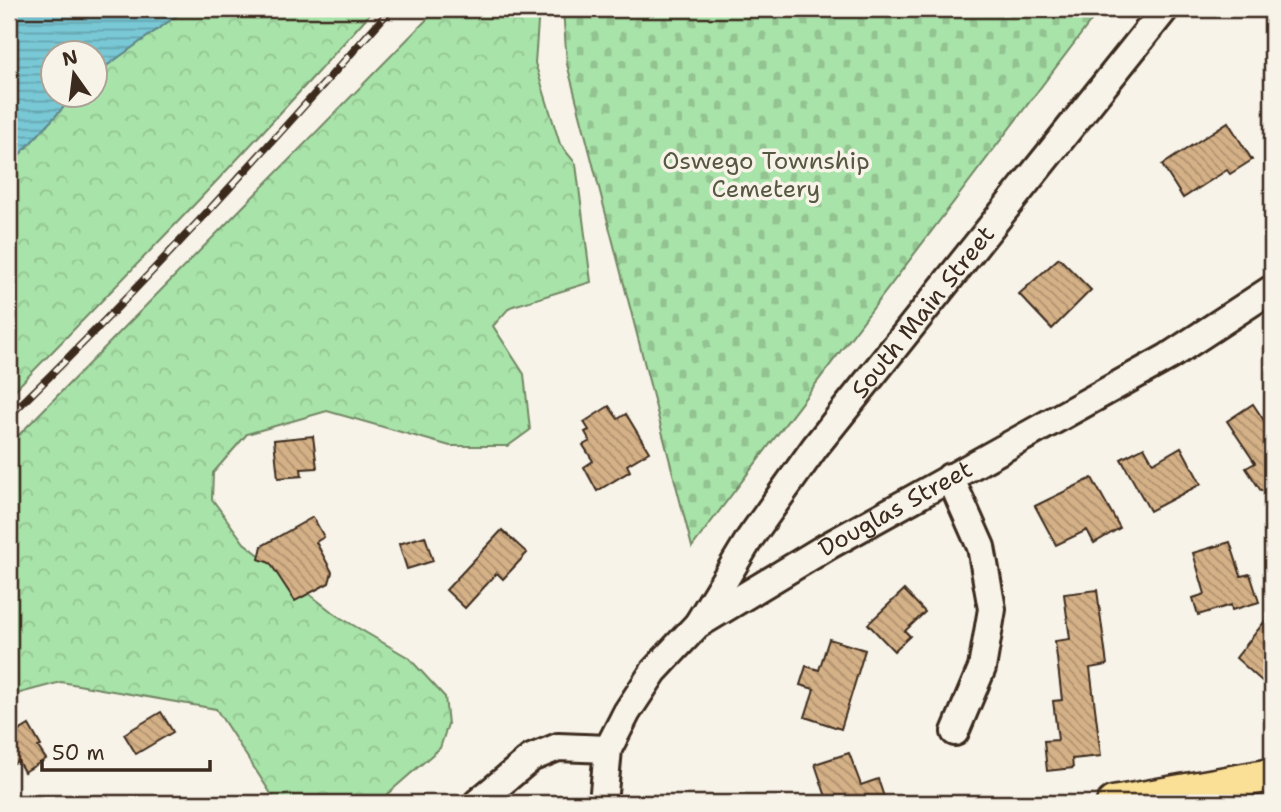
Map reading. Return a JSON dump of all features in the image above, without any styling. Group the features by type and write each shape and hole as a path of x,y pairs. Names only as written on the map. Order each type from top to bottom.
{"main road":[{"path":"1113,803 1272,775"}],"street":[{"name":"South Main Street","path":"697,625 750,538 815,447 1165,9"},
{"name":"Douglas Street","path":"603,803 608,749 627,712 654,671 697,625 828,546 1269,298"},
{"path":"950,477 981,547 992,609 982,668 955,732"},
{"path":"477,803 531,758 558,747 608,749"}],"green space":[{"path":"186,9 374,9 240,156 9,396 9,166 63,108 108,108 108,65"},
{"path":"437,9 539,9 535,63 560,144 576,164 591,282 510,307 493,326 524,374 530,430 508,446 450,446 327,411 247,434 213,473 212,499 244,543 336,615 409,658 445,697 448,724 440,748 377,803 277,803 216,709 61,682 9,696 9,445"},
{"name":"Oswego Township Cemetery","path":"563,9 1100,9 692,547 567,64"}],"water":[{"path":"9,9 186,9 108,65 108,38 38,38 38,108 63,108 9,166"}],"building":[{"path":"1228,122 1252,160 1230,174 1227,170 1183,198 1162,165"},
{"path":"1059,258 1091,290 1052,329 1019,294"},
{"path":"1253,404 1265,422 1272,417 1272,490 1269,486 1261,491 1246,468 1255,463 1227,421"},
{"path":"609,406 618,419 626,414 649,452 627,465 630,471 597,491 584,467 593,461 583,445 590,441 585,432 589,430 584,422"},
{"path":"313,436 317,468 301,469 302,476 278,478 274,440"},
{"path":"1144,447 1153,463 1181,447 1201,484 1150,511 1121,459"},
{"path":"1092,478 1120,528 1094,543 1087,530 1056,545 1035,506"},
{"path":"313,517 324,537 316,542 332,572 329,583 295,601 270,563 259,559 262,546"},
{"path":"502,530 527,553 503,579 497,573 465,608 446,590"},
{"path":"425,536 433,561 407,569 399,544"},
{"path":"1230,542 1241,576 1250,574 1259,602 1232,610 1231,605 1198,615 1193,598 1205,594 1193,553"},
{"path":"904,590 925,612 905,631 910,636 894,651 868,624"},
{"path":"1097,590 1107,665 1090,668 1101,756 1072,759 1073,768 1047,771 1044,741 1058,740 1053,701 1062,700 1055,641 1070,639 1064,594"},
{"path":"1272,612 1272,690 1236,658"},
{"path":"829,639 865,650 841,729 805,717 814,689 800,685 806,666 819,670"},
{"path":"161,712 173,732 136,754 124,734"},
{"path":"29,725 46,759 24,772 18,761 9,766 9,737"},
{"path":"849,753 861,785 878,779 886,803 816,803 816,800 826,797 815,764"}],"railway":[{"path":"9,416 156,267 391,9"}]}
